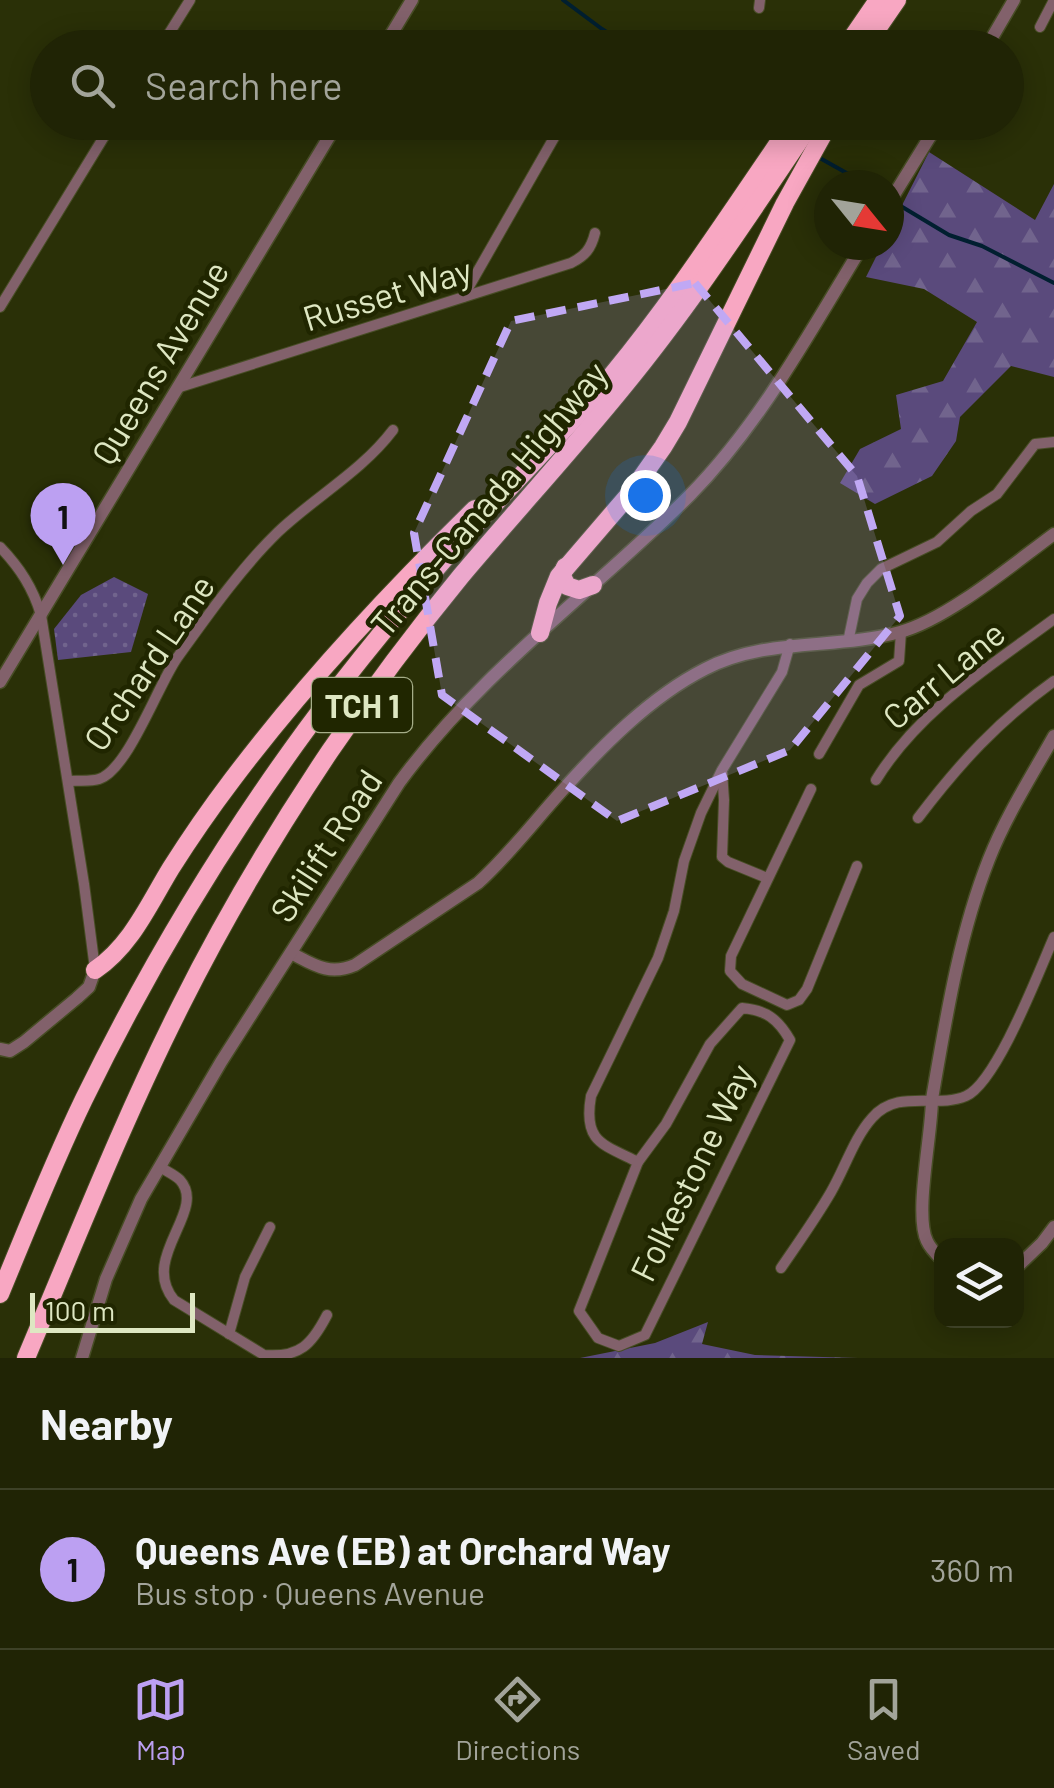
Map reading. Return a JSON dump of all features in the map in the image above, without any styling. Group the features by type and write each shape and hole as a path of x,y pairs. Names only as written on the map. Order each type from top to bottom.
{"highway":[{"path":"857,30 878,0"},
{"path":"876,30 896,0"},
{"path":"890,30 909,0"},
{"name":"Trans-Canada Highway","path":"0,1294 104,1060 166,944 234,834 357,663 470,531 585,406 663,309 780,140"},
{"name":"Trans-Canada Highway","path":"26,1358 162,1043 235,903 286,819 406,645 650,354 799,140"},
{"path":"540,633 552,590 566,566 632,491 663,447 820,140"},
{"path":"95,970 110,961 126,943 202,822 312,680 408,575 585,406"},
{"path":"566,566 562,576 567,586 579,590 593,585"}],"street":[{"path":"394,30 412,0"},
{"path":"996,30 1014,0"},
{"path":"1040,27 1054,0"},
{"path":"170,30 185,2"},
{"path":"0,307 102,140"},
{"name":"Queens Avenue","path":"0,682 327,140"},
{"path":"462,298 553,140"},
{"path":"904,179 928,140"},
{"name":"Russet Way","path":"180,387 572,263 592,247 596,233"},
{"name":"Skilift Road","path":"82,1358 114,1256 142,1199 221,1062 399,783 424,748 493,676 692,493 731,449 854,260"},
{"name":"Orchard Lane","path":"68,781 100,779 119,765 168,671 219,600 274,536 313,500 375,453 393,430"},
{"path":"848,642 857,599 882,568 937,542 971,511 998,494 1035,444 1054,442"},
{"path":"291,954 328,970 343,970 478,883 618,735 688,678 732,657 790,644 848,642 901,632 954,606 1054,534"},
{"path":"0,547 34,593 41,616 95,970 89,987 4,1054"},
{"name":"Carr Lane","path":"876,780 892,753 920,722 959,688 1054,619"},
{"path":"818,754 859,685 899,661 901,632"},
{"name":"Folkestone Way","path":"638,1162 592,1136 588,1115 591,1096 658,958 701,814 722,770 782,672 790,644"},
{"path":"918,818 990,732 1054,682"},
{"path":"934,1250 926,1241 921,1220 932,1099 963,939 990,858 1018,798 1054,736"},
{"path":"722,770 722,856 767,878"},
{"path":"811,790 731,956 730,971 742,984 787,1004 799,1000 857,866"},
{"path":"781,1268 832,1190 872,1118 886,1106 912,1099 964,1096 979,1087 999,1058 1054,937"},
{"name":"Folkestone Way","path":"742,1008 758,1010 781,1024 790,1040 645,1335 619,1346 598,1338 580,1311 638,1162 666,1124 710,1044 742,1008"},
{"path":"160,1167 180,1179 186,1197 162,1267 166,1288 180,1304 264,1356 285,1358 310,1344 326,1315"},
{"path":"229,1334 244,1277 270,1227"},
{"path":"1024,1261 1054,1227"}],"highlighted area":[{"path":"695,283 857,476 900,616 790,750 617,821 442,695 414,533 511,321"}],"green space":[{"path":"929,152 1035,220 1054,184 1054,377 1011,366 960,417 956,441 932,476 875,504 840,483 860,449 901,429 896,395 943,381 977,322 924,289 866,277 874,260 904,260 904,201"},
{"path":"114,577 148,594 131,652 58,660 54,629 81,595"},
{"path":"708,1322 702,1344 755,1355 858,1358 580,1358 655,1343"}],"waterway":[{"path":"563,0 604,30"},
{"path":"818,157 841,170"},
{"path":"904,208 949,235 982,246 1054,283"}],"place":[{"name":"Queens Ave (EB) at Orchard Way","path":"63,565"}]}
